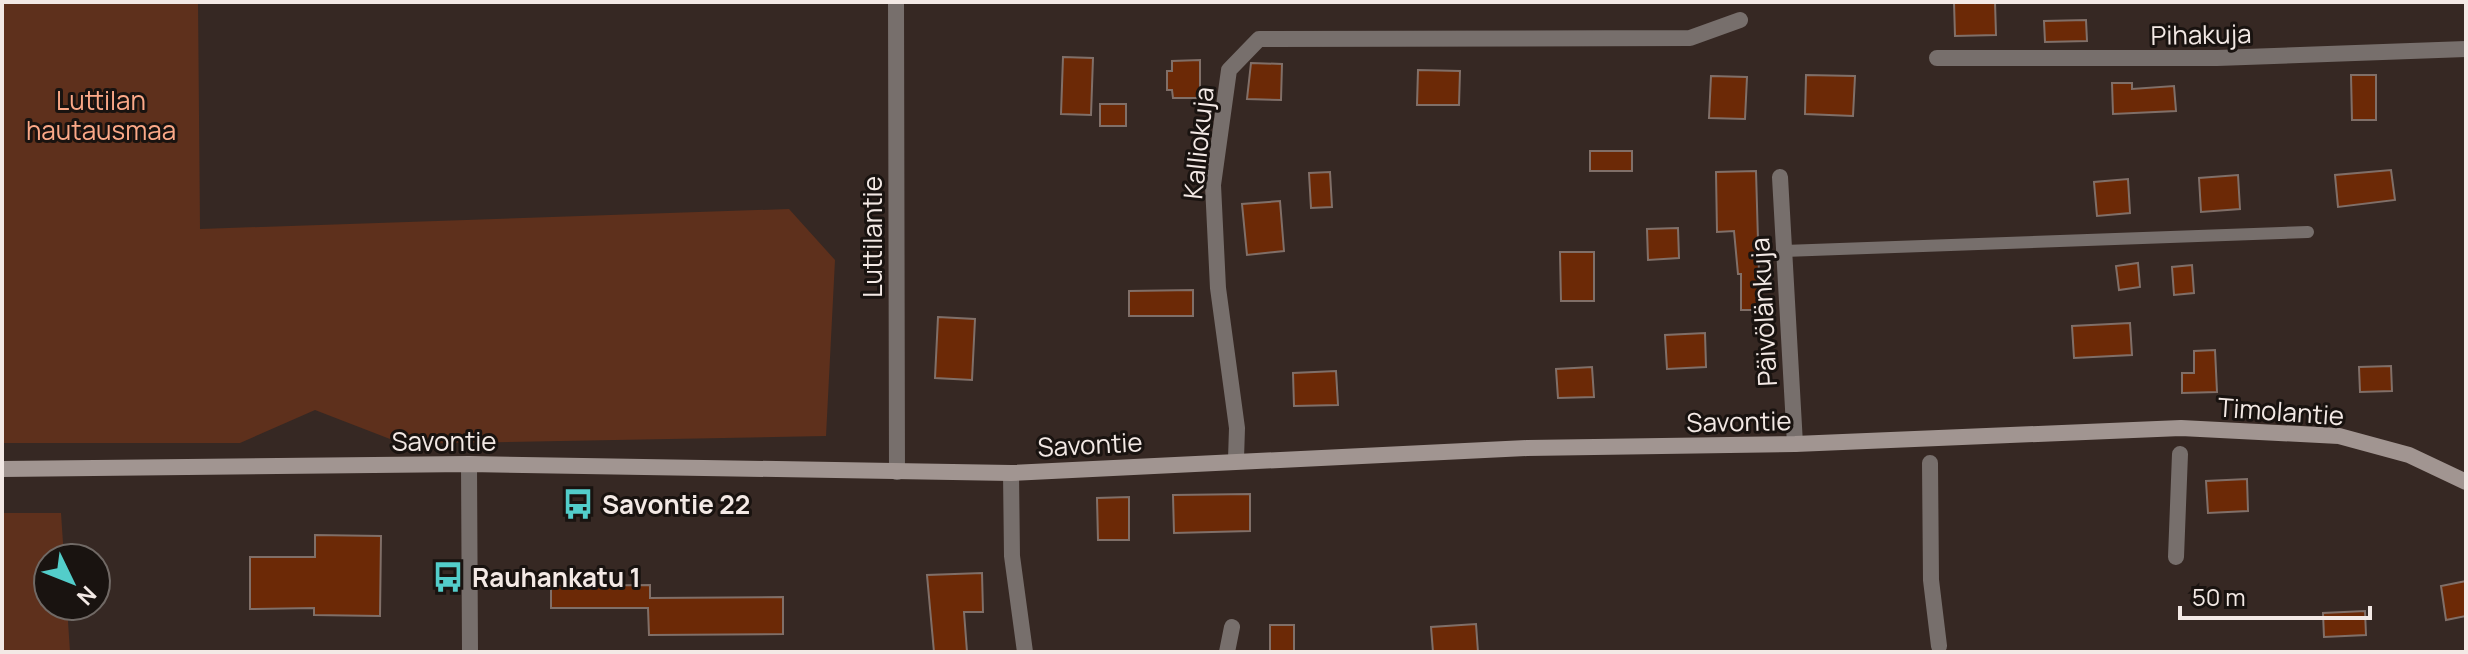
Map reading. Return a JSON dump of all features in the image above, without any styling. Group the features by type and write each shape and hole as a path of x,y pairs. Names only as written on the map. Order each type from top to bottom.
{"street":[{"name":"Luttilantie","path":"896,2 897,472"},
{"name":"Kalliokuja","path":"1236,459 1237,428 1218,288 1213,185 1229,70 1259,39 1690,38 1740,20"},
{"name":"Pihakuja","path":"1937,58 2217,58 2466,49"},
{"name":"Päivölänkuja","path":"1780,177 1795,444"},
{"name":"Savontie","path":"2,469 469,464 1011,473 1236,459 1527,448 1795,444 2181,428"},
{"name":"Timolantie","path":"2181,428 2339,436 2409,455 2466,482"},
{"path":"2176,557 2180,454"},
{"path":"1930,463 1931,580 1939,646"},
{"path":"469,464 470,652"},
{"path":"1011,473 1012,556 1025,652"},
{"path":"1227,652 1232,627"}],"lane":[{"path":"1784,251 2308,232"}],"green space":[{"name":"Luttilan hautausmaa","path":"2,2 198,2 200,229 789,209 835,260 826,436 403,444 315,410 240,443 2,443"},
{"path":"2,513 61,513 63,542 32,542 32,622 68,622 70,652 2,652"}],"building":[{"path":"1954,2 1995,2 1996,35 1955,36"},
{"path":"2086,20 2087,41 2045,42 2044,21"},
{"path":"1063,57 1093,58 1091,115 1061,114"},
{"path":"1200,60 1200,98 1173,98 1172,90 1167,90 1167,71 1172,71 1172,61"},
{"path":"1251,63 1282,64 1281,100 1247,99"},
{"path":"1418,70 1460,71 1459,105 1417,105"},
{"path":"1806,75 1855,76 1853,116 1805,114"},
{"path":"2351,75 2376,75 2376,120 2352,120"},
{"path":"1711,76 1747,77 1745,119 1709,118"},
{"path":"2112,83 2132,83 2132,89 2174,86 2176,111 2113,114"},
{"path":"1100,104 1126,104 1126,126 1100,126"},
{"path":"1590,151 1632,151 1632,171 1590,171"},
{"path":"2391,170 2395,200 2338,207 2335,175"},
{"path":"1756,171 1760,310 1741,310 1741,274 1738,274 1734,231 1717,232 1716,172"},
{"path":"1330,172 1332,207 1311,208 1309,173"},
{"path":"2238,175 2240,209 2201,212 2199,178"},
{"path":"2128,179 2130,213 2097,216 2094,182"},
{"path":"1280,201 1284,251 1247,255 1242,204"},
{"path":"1678,228 1679,258 1648,260 1647,229"},
{"path":"1560,252 1594,252 1594,301 1561,301"},
{"path":"2138,263 2140,287 2119,290 2116,266"},
{"path":"2192,265 2194,293 2174,295 2172,267"},
{"path":"1193,290 1193,316 1129,316 1129,291"},
{"path":"938,317 975,319 972,380 935,378"},
{"path":"2130,323 2132,355 2074,358 2072,326"},
{"path":"1705,333 1706,367 1667,369 1665,335"},
{"path":"2215,350 2217,392 2182,393 2182,373 2194,373 2194,351"},
{"path":"2391,366 2392,391 2360,392 2359,367"},
{"path":"1592,367 1594,397 1558,398 1556,369"},
{"path":"1336,371 1338,405 1294,406 1293,373"},
{"path":"2247,479 2248,511 2208,513 2206,481"},
{"path":"1250,494 1250,531 1174,533 1173,495"},
{"path":"1129,497 1129,540 1098,540 1097,498"},
{"path":"315,535 381,536 380,616 314,615 314,608 250,609 250,557 315,557"},
{"path":"982,573 983,612 964,612 967,652 934,652 927,575"},
{"path":"2466,581 2466,616 2446,620 2441,586"},
{"path":"650,585 650,598 783,597 783,634 649,635 648,608 551,608 551,586"},
{"path":"2365,611 2366,635 2324,637 2323,613"},
{"path":"1476,624 1478,652 1433,652 1431,627"},
{"path":"1270,625 1294,625 1294,652 1270,652"}],"place":[{"name":"Savontie 22","path":"578,504"},
{"name":"Rauhankatu 1","path":"448,577"}]}
